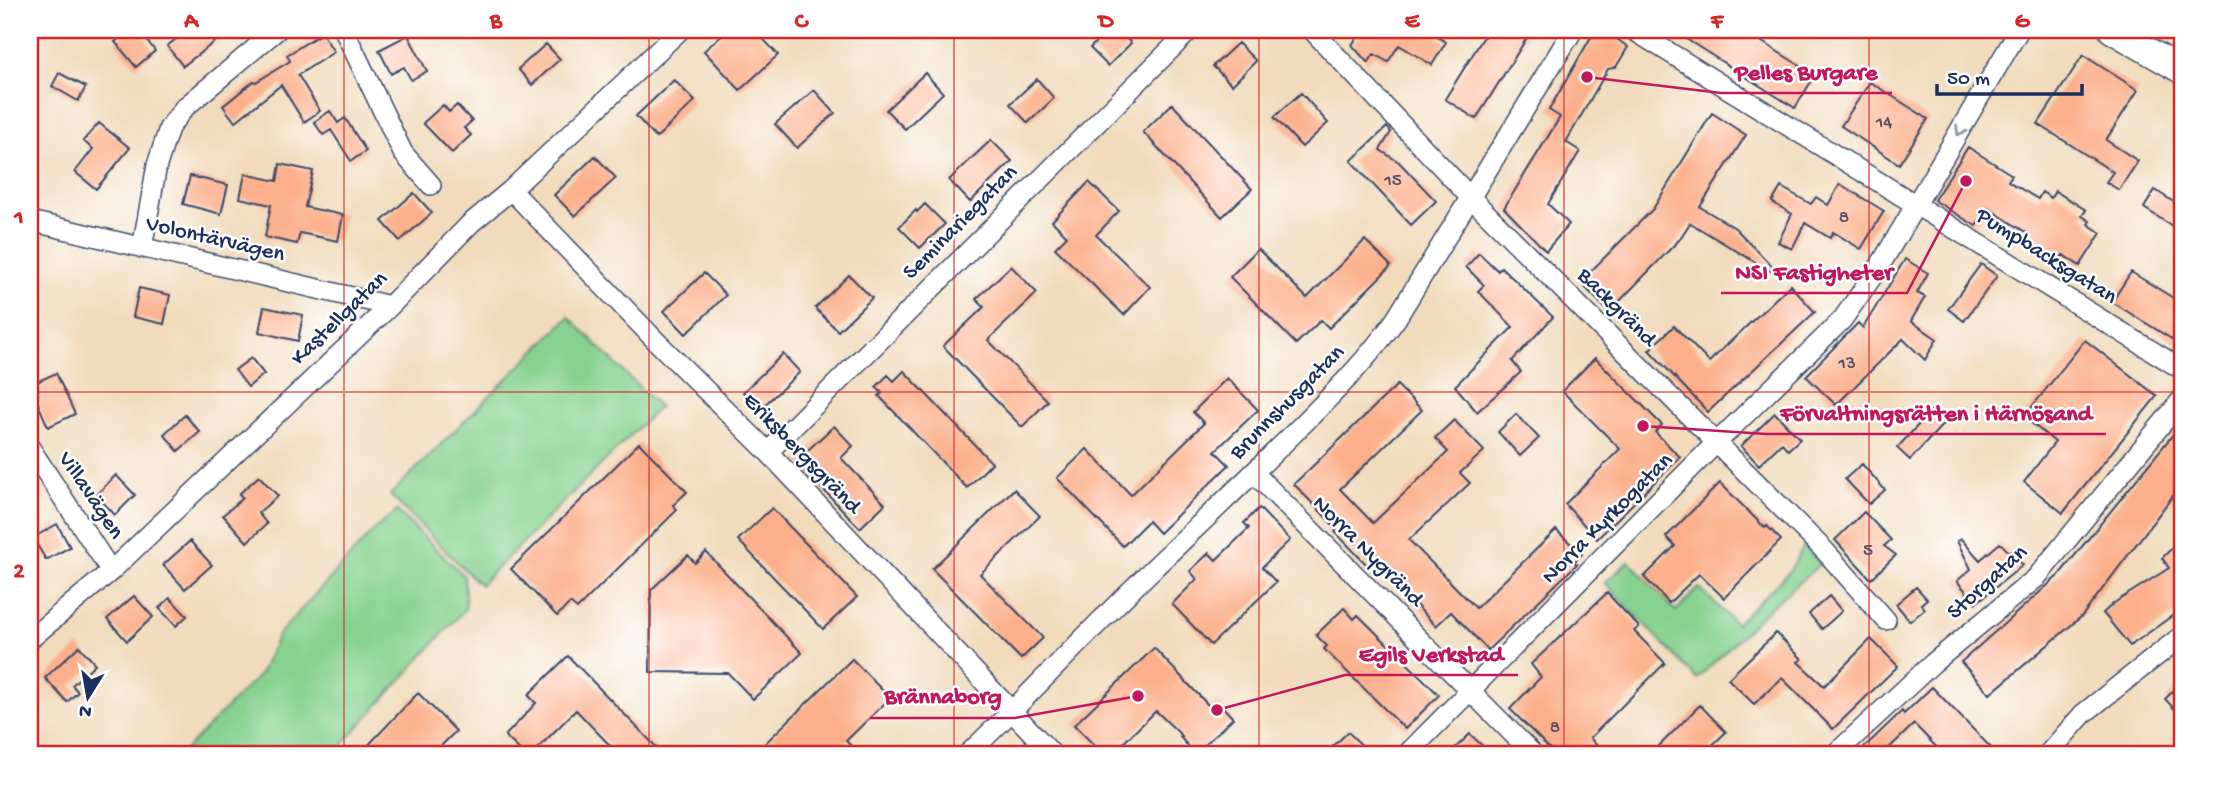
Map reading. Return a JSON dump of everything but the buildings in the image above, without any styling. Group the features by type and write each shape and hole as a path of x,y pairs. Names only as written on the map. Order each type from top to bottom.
{"main road":[{"path":"2112,30 2183,71"}],"street":[{"path":"142,248 157,165 169,128 184,107 277,30"},
{"path":"344,30 403,153 430,185"},
{"name":"Kastellgatan","path":"30,639 111,571 390,306 471,223 511,190 680,30"},
{"name":"Seminariegatan","path":"768,452 1190,30"},
{"name":"Backgränd","path":"1312,30 1470,197 1825,551 1886,620"},
{"name":"Brunnshusgatan","path":"967,755 1012,713 1141,581 1254,473 1377,346 1573,30"},
{"name":"Pumpbacksgatan","path":"1633,30 2183,370"},
{"name":"Norra Kyrkogatan","path":"1406,755 1842,320 1879,267 2019,30"},
{"name":"Eriksbergsgränd","path":"511,190 657,342 768,452 1053,755"},
{"name":"Volontärvägen","path":"30,221 390,306"},
{"name":"Storgatan","path":"1834,755 1933,663 2036,578 2183,398"},
{"name":"Villavägen","path":"30,448 111,571"},
{"name":"Norra Nygränd","path":"1254,473 1534,755"},
{"path":"2047,755 2082,714 2183,635"}],"green space":[{"path":"569,317 659,407 480,585 390,495"},
{"path":"397,511 464,576 466,608 333,755 180,755 261,673 278,635 377,527"},
{"path":"1804,546 1820,564 1766,611 1697,679 1605,583 1629,561 1676,611 1699,588 1736,624 1789,572"}],"place":[{"name":"Pelles Burgare","path":"1587,77"},
{"name":"NSI Fastigheter","path":"1966,181"},
{"name":"Förvaltningsrätten i Härnösand","path":"1643,426"},
{"name":"Brännaborg","path":"1138,696"},
{"name":"Egils Verkstad","path":"1217,710"}]}
